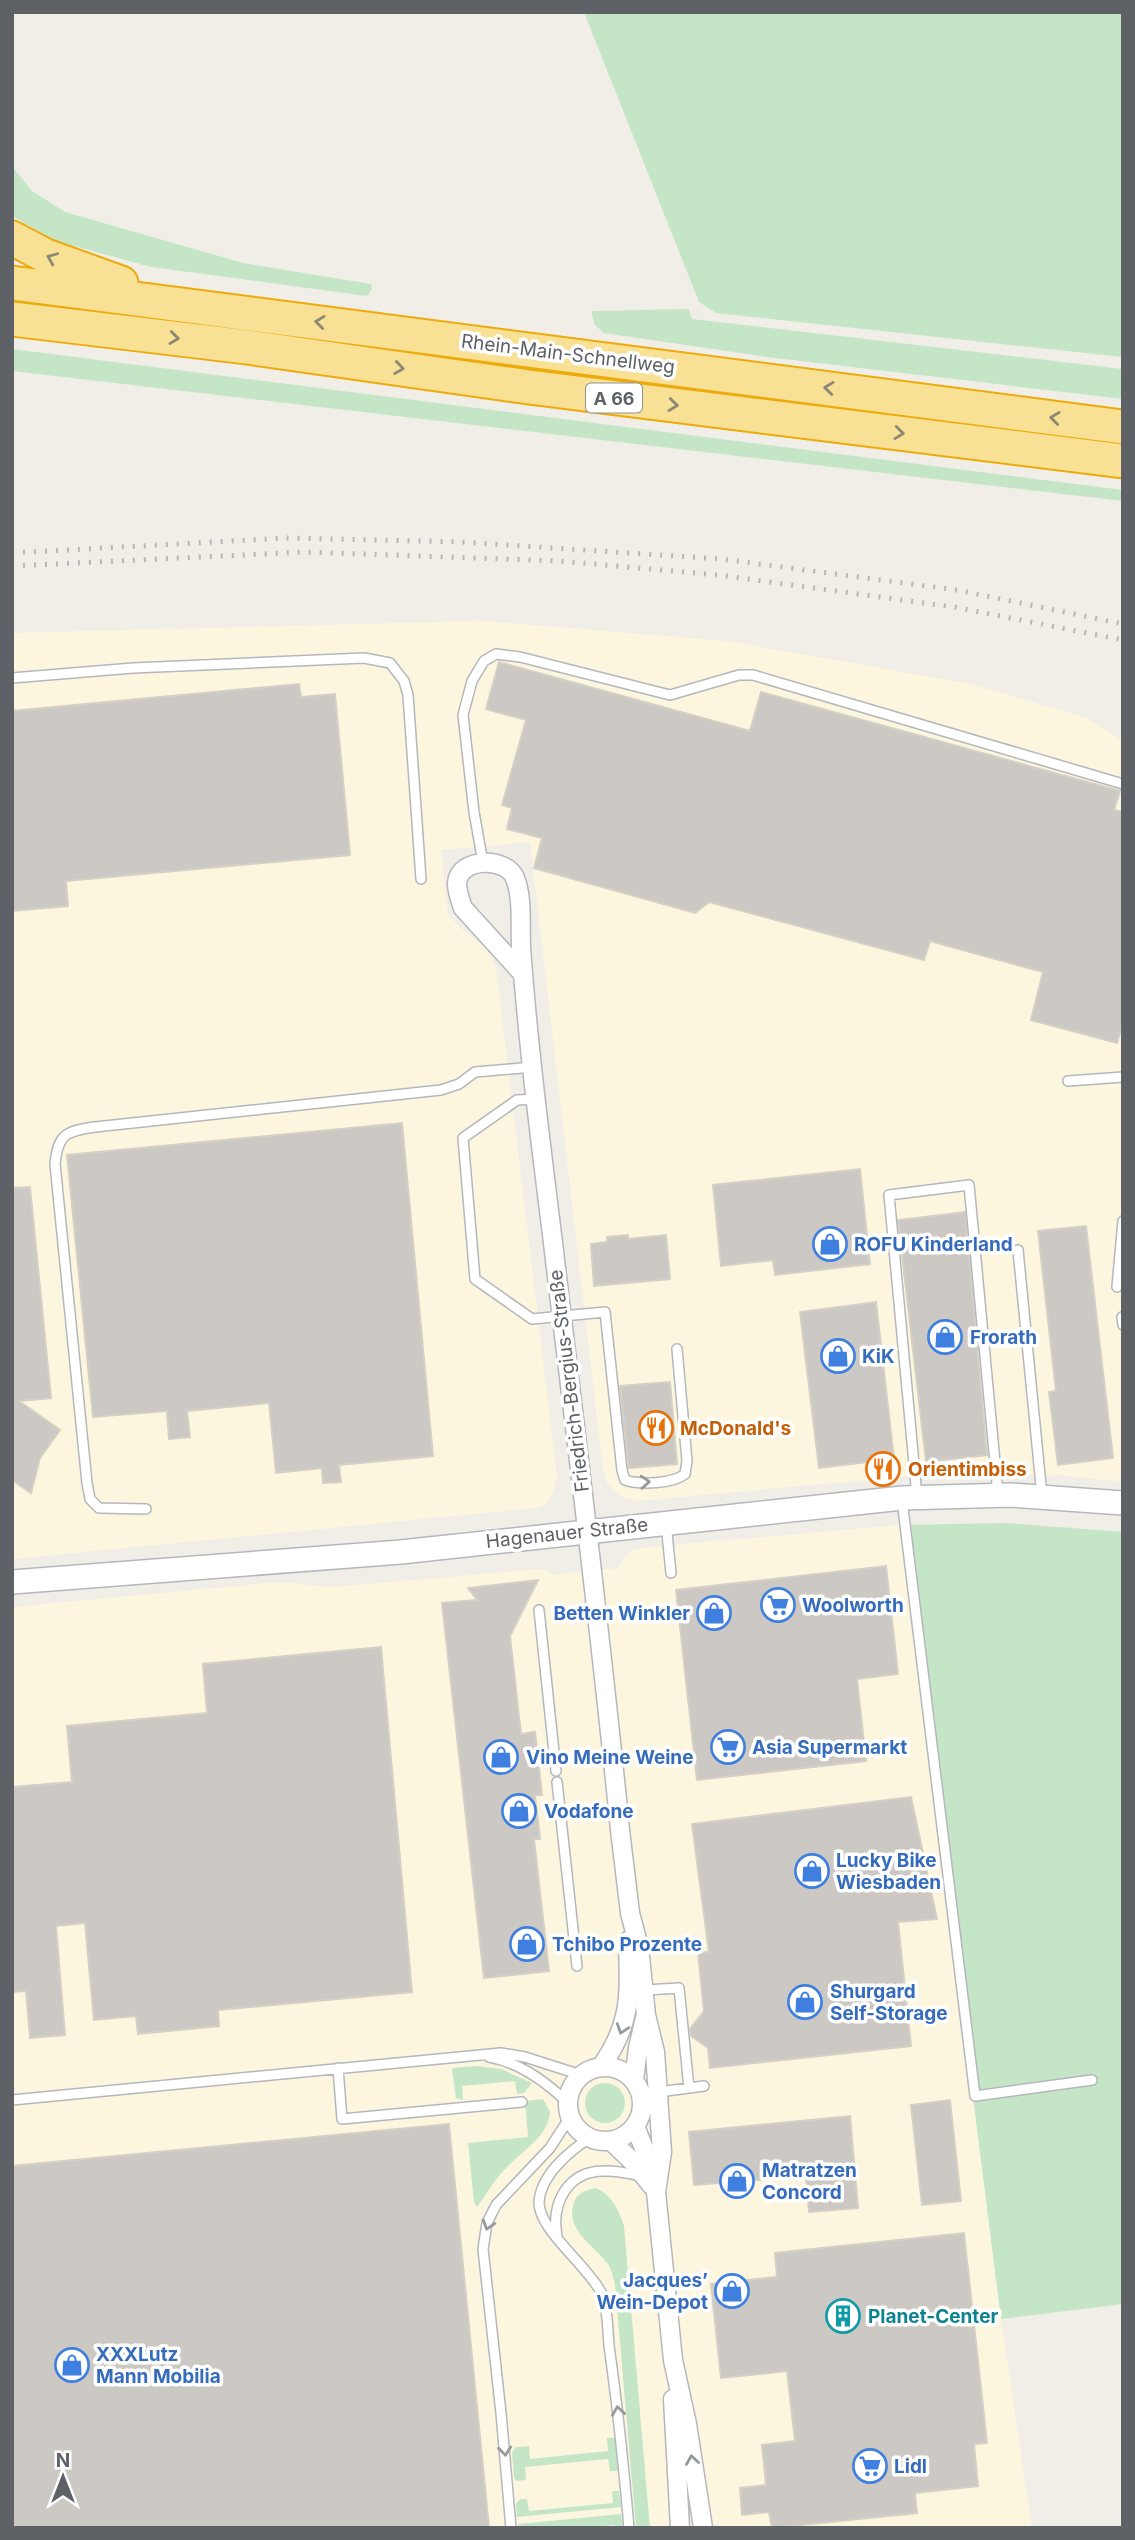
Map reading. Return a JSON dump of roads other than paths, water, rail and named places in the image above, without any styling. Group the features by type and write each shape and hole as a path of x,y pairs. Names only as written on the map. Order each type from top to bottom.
{"highway":[{"path":"12,238 92,274 211,308"},
{"name":"Rhein-Main-Schnellweg","path":"12,284 1123,427"},
{"name":"Rhein-Main-Schnellweg","path":"12,318 247,346 529,387 1123,461"}],"street":[{"name":"Friedrich-Bergius-Straße","path":"483,863 499,863 508,867 514,876 519,907 533,1067 630,1913 629,2007 618,2041 601,2067"},
{"path":"483,863 470,866 460,874 457,881 459,898 463,908 523,974"},
{"name":"Hagenauer Straße","path":"12,1582 401,1552 909,1498 1042,1496 1123,1503"},
{"name":"Friedrich-Bergius-Straße","path":"630,1913 639,1947 646,2015 655,2052 650,2095 662,2152 656,2192"},
{"name":"Friedrich-Bergius-Straße","path":"646,2015 634,2080 650,2095"},
{"path":"634,2080 619,2069 591,2069 581,2075 570,2091 569,2109 575,2126 590,2138 611,2141 624,2136 635,2126"},
{"name":"Friedrich-Bergius-Straße","path":"650,2095 635,2126 647,2156 656,2192 673,2360 680,2528"},
{"path":"611,2141 656,2192"},
{"name":"Friedrich-Bergius-Straße","path":"673,2360 687,2424 703,2528"}],"lane":[{"path":"483,863 463,715 472,681 484,661 496,654 520,657 670,695 739,675 753,675 1123,784"},
{"path":"12,678 133,668 364,658 390,663 404,681 408,695 421,879"},
{"path":"146,1509 99,1508 90,1499 55,1164 59,1142 65,1135 72,1130 94,1127 441,1090 459,1084 475,1072 533,1067"},
{"path":"1068,1081 1123,1077"},
{"path":"537,1099 517,1100 463,1138 475,1279 532,1320 605,1312 625,1480 634,1483 679,1479 685,1474 687,1461 677,1349"},
{"path":"999,1495 969,1185 889,1195 909,1498 975,2096 1092,2080"},
{"path":"1117,1287 1123,1221"},
{"path":"1018,1250 1042,1496"},
{"path":"666,1522 671,1573"},
{"path":"539,1610 556,1771"},
{"path":"557,1782 577,1966"},
{"path":"645,1990 679,1988 689,2088"},
{"path":"477,2054 507,2062 541,2080 569,2109 550,2148 496,2205 487,2223 483,2249 511,2528"},
{"path":"12,2100 477,2054 516,2054 581,2075"},
{"path":"338,2068 342,2119 522,2102"},
{"path":"650,2095 704,2086"},
{"path":"590,2138 562,2161 544,2183 539,2205 542,2216 591,2276 603,2296 620,2426 629,2528"},
{"path":"558,2238 555,2221 557,2206 572,2182 591,2172 604,2171 645,2177"}],"railway":[{"path":"12,553 286,538 461,542 721,559 957,590 1123,624"},
{"path":"12,566 305,552 559,561 718,575 954,607 1123,640"}],"place":[{"name":"ROFU Kinderland","path":"830,1244"},
{"name":"Frorath","path":"945,1337"},
{"name":"KiK","path":"838,1356"},
{"name":"McDonald's","path":"656,1428"},
{"name":"Orientimbiss","path":"883,1469"},
{"name":"Woolworth","path":"778,1605"},
{"name":"Betten Winkler","path":"714,1613"},
{"name":"Asia Supermarkt","path":"728,1747"},
{"name":"Vino Meine Weine","path":"501,1757"},
{"name":"Vodafone","path":"519,1811"},
{"name":"Lucky Bike Wiesbaden","path":"812,1871"},
{"name":"Tchibo Prozente","path":"527,1944"},
{"name":"Shurgard Self-Storage","path":"805,2002"},
{"name":"Matratzen Concord","path":"737,2181"},
{"name":"Jacques’ Wein-Depot","path":"732,2291"},
{"name":"Planet-Center","path":"843,2316"},
{"name":"XXXLutz Mann Mobilia","path":"72,2365"},
{"name":"Lidl","path":"870,2466"}]}
